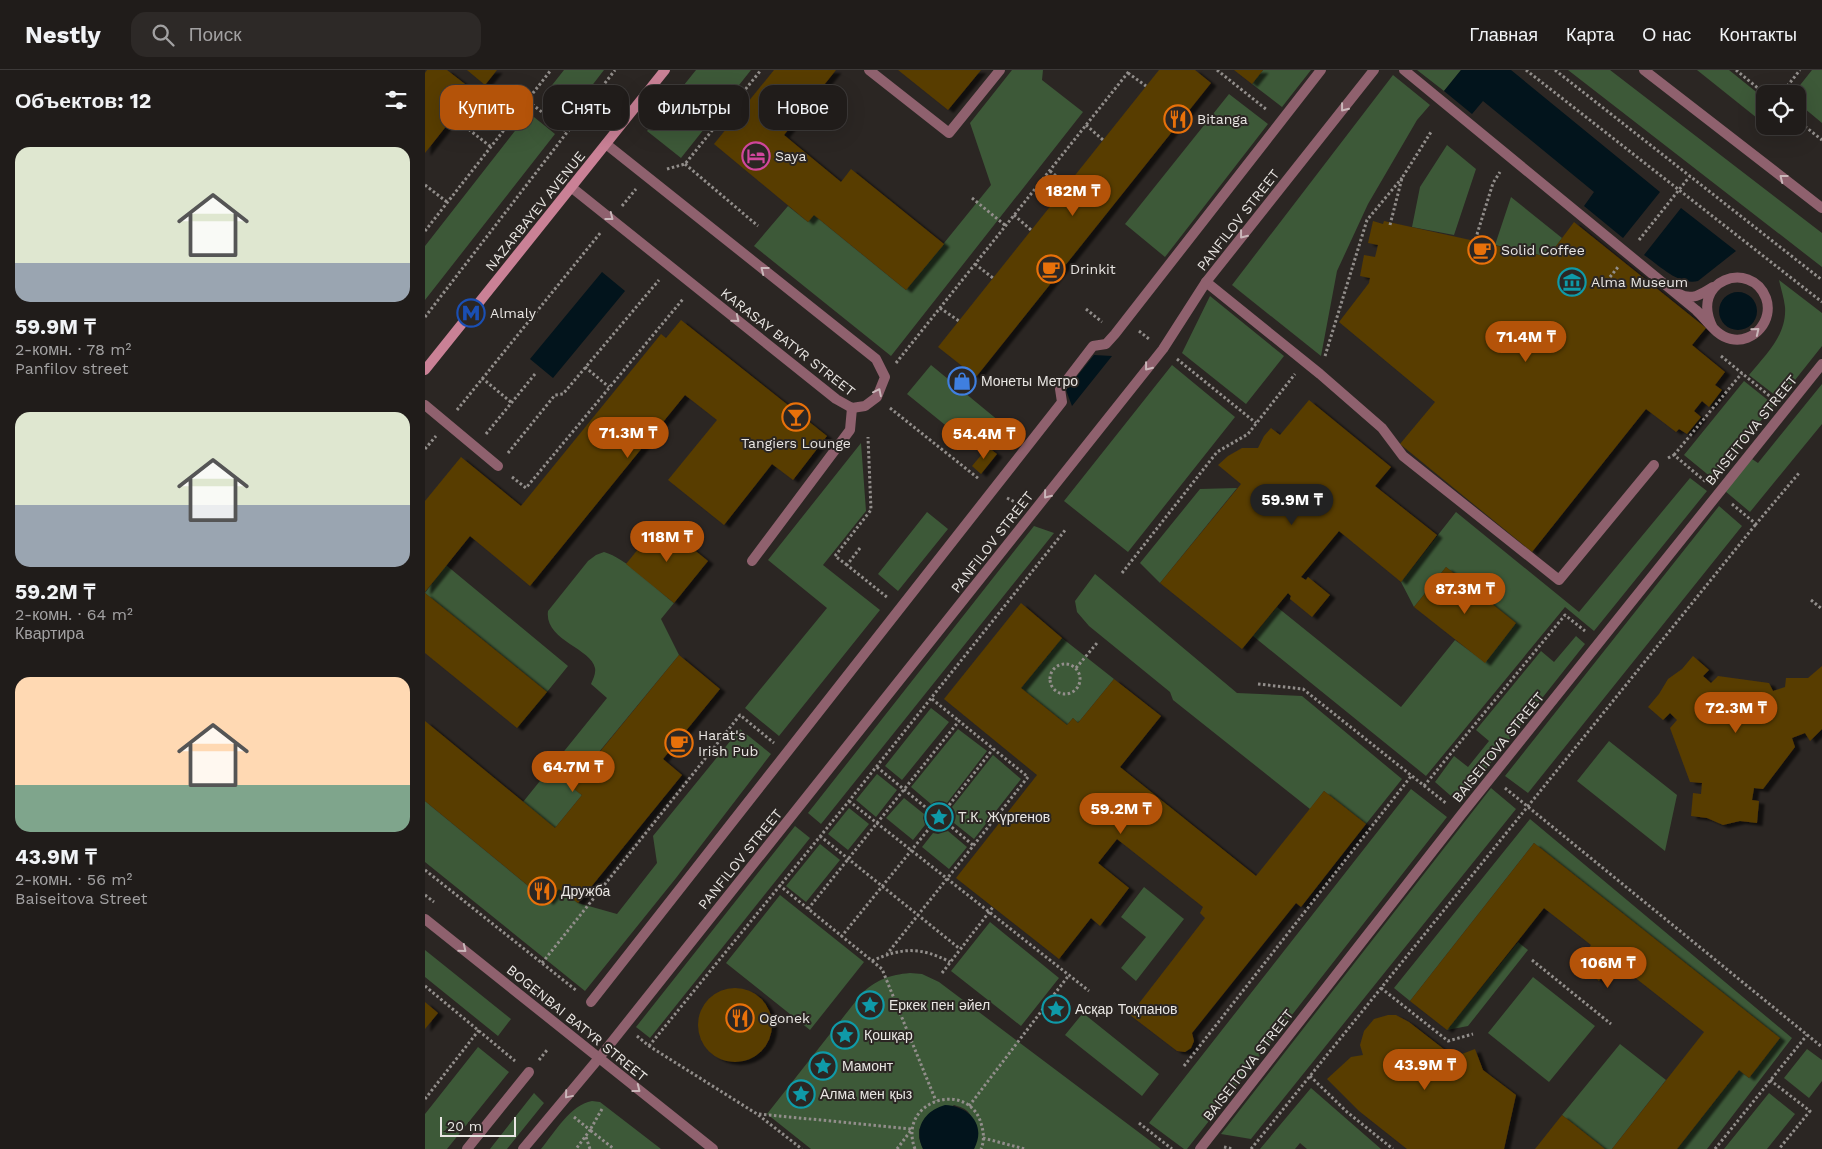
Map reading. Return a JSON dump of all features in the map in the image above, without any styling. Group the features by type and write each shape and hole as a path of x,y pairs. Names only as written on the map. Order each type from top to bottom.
{"main road":[{"name":"NAZARBAYEV AVENUE","path":"425,370 665,70"}],"street":[{"path":"869,70 949,133 1000,70"},
{"name":"PANFILOV STREET","path":"591,1002 1062,402 1060,389 1093,346 1106,344 1115,334 1321,70"},
{"name":"PANFILOV STREET","path":"599,1058 629,1030 1033,512 1163,349 1206,282 1374,70"},
{"path":"1404,70 1669,288 1697,310 1721,335 1731,339 1753,336 1761,329 1766,320 1768,309 1766,299 1761,289 1745,278 1726,279 1700,296 1694,297 1682,295 1669,288"},
{"path":"1644,70 1822,208"},
{"path":"607,144 876,359 885,377 877,397"},
{"name":"KARASAY BATYR STREET","path":"571,187 835,399 852,408 865,406 877,397"},
{"path":"1206,282 1305,362 1382,428 1403,456 1559,580 1654,465"},
{"path":"1713,328 1706,310 1707,300 1711,291 1718,284"},
{"name":"BAISEITOVA STREET","path":"1200,1149 1491,777 1822,364"},
{"path":"425,405 498,466"},
{"path":"752,561 850,430 852,408"},
{"name":"BOGENBAI BATYR STREET","path":"425,919 713,1149"},
{"path":"523,1149 599,1058"},
{"path":"467,1149 529,1072"}],"path":[{"path":"425,317 615,70"},
{"path":"425,449 646,177 685,164 761,70"},
{"path":"1217,70 1281,121"},
{"path":"1526,70 1822,302"},
{"path":"1555,70 1822,280"},
{"path":"1788,85 1800,70"},
{"path":"533,94 550,71"},
{"path":"885,377 1129,71 1146,86"},
{"path":"1739,71 1756,86"},
{"path":"533,105 567,132"},
{"path":"1086,125 1103,140"},
{"path":"1806,127 1822,140"},
{"path":"469,130 491,147"},
{"path":"425,231 505,130"},
{"path":"1319,374 1367,220 1402,178 1431,132"},
{"path":"685,164 758,226"},
{"path":"1049,171 1067,185"},
{"path":"1610,277 1690,176"},
{"path":"1390,225 1402,178"},
{"path":"1474,244 1493,183"},
{"path":"425,185 447,202"},
{"path":"636,189 644,195"},
{"path":"972,198 1006,226"},
{"path":"1014,215 1031,230"},
{"path":"975,264 993,278"},
{"path":"671,267 563,394 555,395 498,466 526,488 683,298"},
{"path":"940,308 959,320"},
{"path":"1713,328 1707,344 1786,409"},
{"path":"1177,359 1256,424"},
{"path":"1122,573 1217,452 1248,434 1305,362"},
{"path":"585,367 609,387"},
{"path":"1654,465 1675,455 1742,373"},
{"path":"475,447 535,374"},
{"path":"482,378 512,402"},
{"path":"877,397 993,490 1033,512"},
{"path":"867,432 871,510 835,556 900,607"},
{"path":"1675,455 1756,524"},
{"path":"1251,1149 1799,473"},
{"path":"649,1046 877,767 1066,529"},
{"path":"847,565 860,548"},
{"path":"1811,600 1822,609"},
{"path":"1424,786 1565,615 1599,643"},
{"path":"1075,668 1097,642"},
{"path":"1061,664 1069,664 1075,668 1080,675 1080,682 1076,689 1069,694 1061,694 1055,690 1050,683 1050,675 1053,668 1061,664"},
{"path":"1258,684 1303,688 1461,815"},
{"path":"887,954 1028,778 932,698"},
{"path":"542,963 740,715 785,754"},
{"path":"808,909 959,721"},
{"path":"946,809 993,749"},
{"path":"877,767 930,811"},
{"path":"1183,1066 1411,776"},
{"path":"1491,777 1822,1047"},
{"path":"849,801 1089,991"},
{"path":"935,807 946,809 950,819 948,824 938,828 932,825 928,816 930,811 935,807"},
{"path":"948,824 974,846"},
{"path":"841,936 932,825"},
{"path":"820,836 960,949"},
{"path":"425,870 591,1002"},
{"path":"779,886 882,969 936,1101"},
{"path":"942,973 993,907"},
{"path":"872,961 887,954 903,950 921,950 936,954 951,962"},
{"path":"1532,960 1611,1024"},
{"path":"969,1106 1069,975"},
{"path":"425,986 529,1072"},
{"path":"1381,988 1448,1041 1473,1034"},
{"path":"425,1099 479,1030"},
{"path":"629,1030 649,1046 757,1114 803,1149"},
{"path":"1715,1149 1807,1035"},
{"path":"1310,1076 1347,1112 1393,1149"},
{"path":"1771,1080 1809,1111 1779,1149"},
{"path":"915,1149 912,1142 912,1129 915,1118 922,1109 943,1099 955,1099 969,1106 975,1112 981,1122 983,1138 981,1149"},
{"path":"560,1105 614,1149"},
{"path":"576,1149 591,1130 602,1109"},
{"path":"757,1114 912,1129"},
{"path":"1139,1123 1172,1149"},
{"path":"897,1149 912,1129"},
{"path":"586,1137 590,1149"},
{"path":"983,1138 1025,1149"}],"green space":[{"path":"564,70 604,70 592,85 552,85"},
{"path":"696,70 751,70 739,85 684,85"},
{"path":"1012,70 1043,70 1042,80 1083,112 891,356 754,246 788,206 808,222 814,215 906,290 991,185 970,123"},
{"path":"1263,70 1311,70 1282,107 1252,84"},
{"path":"1417,70 1461,70 1444,91"},
{"path":"1568,70 1610,70 1822,233 1822,267"},
{"path":"1697,70 1729,70 1756,92 1756,117"},
{"path":"1812,70 1822,70 1822,123 1806,110 1806,85 1800,85"},
{"path":"1393,75 1430,105 1417,120 1368,204 1337,271 1321,356 1232,285"},
{"path":"1229,94 1268,124 1165,257 1125,224"},
{"path":"533,116 543,124 543,130 550,130 555,134 425,300 425,246 516,130 533,130"},
{"path":"648,130 703,130 681,158"},
{"path":"1447,145 1476,169 1454,235 1412,227 1420,187"},
{"path":"1511,197 1562,238 1548,257 1495,245"},
{"path":"1779,280 1822,313 1822,346 1780,399 1749,375 1774,344 1783,326 1785,307"},
{"path":"1210,296 1284,356 1246,404 1182,353"},
{"path":"931,365 999,421 976,450 907,394"},
{"path":"1172,365 1235,417 1128,552 1064,501"},
{"path":"1744,381 1774,405 1712,478 1684,455"},
{"path":"1822,384 1822,424 1750,512 1725,491 1752,459 1758,463"},
{"path":"861,443 866,511 823,565 880,610 779,736 745,708 827,608 768,560"},
{"path":"1690,478 1707,491 1594,631 1565,607 1426,776 1253,636 1277,607 1401,707 1455,640 1485,662 1516,623 1446,567 1414,607 1401,582 1456,512 1579,612"},
{"path":"1237,488 1160,583 1140,563 1200,489"},
{"path":"1719,506 1742,526 1528,793 1505,776"},
{"path":"927,512 948,529 898,591 878,574"},
{"path":"1034,526 1054,533 821,824 808,813"},
{"path":"604,552 622,560 674,603 661,619 679,655 571,786 582,795 555,828 523,802 607,698 591,684 595,670 592,661 560,637 549,621 548,611 588,561"},
{"path":"446,565 568,666 547,692 425,593"},
{"path":"1095,574 1237,693 1302,696 1402,779 1366,824 1324,791 1310,809 1173,700 1170,692 1089,626 1077,612 1075,601"},
{"path":"1576,636 1585,644 1459,803 1435,782 1454,756 1468,767 1489,741 1476,730 1541,651 1554,662"},
{"path":"1062,638 1114,679 1078,723 1073,718 1067,725 1021,688"},
{"path":"931,708 949,722 902,780 885,766"},
{"path":"740,729 771,754 676,878 585,991 425,862 425,801 548,902 559,889 578,903 617,914 657,863 653,836"},
{"path":"958,729 987,751 947,803 939,801 931,804 911,787"},
{"path":"1609,741 1677,795 1665,851 1577,781"},
{"path":"993,755 1021,779 974,839 954,823 956,814 952,807"},
{"path":"877,774 897,790 876,817 856,800"},
{"path":"1491,788 1516,809 1251,1139 1221,1134"},
{"path":"1411,789 1447,817 1187,1149 1184,1149 1149,1123"},
{"path":"904,798 924,814 925,825 913,840 886,818"},
{"path":"849,808 869,824 848,850 828,834"},
{"path":"1530,819 1792,1038 1707,1149 1677,1149 1739,1070 1749,1078 1780,1038 1534,843 1410,1001 1394,988"},
{"path":"795,826 810,838 650,1038 636,1027"},
{"path":"948,831 967,847 949,869 922,847 933,833 938,834"},
{"path":"820,844 840,860 806,902 786,886"},
{"path":"1144,887 1184,919 1136,981 1121,968 1146,937 1121,917"},
{"path":"780,895 864,962 810,1030 726,963"},
{"path":"990,922 1059,978 1021,1026 951,971"},
{"path":"1518,942 1528,950 1468,1026 1447,1030"},
{"path":"425,950 511,1019 498,1036 425,977"},
{"path":"910,973 922,974 939,982 1161,1149 974,1149 974,1125 971,1116 964,1109 954,1105 919,1129 919,1138 923,1149 811,1149 767,1114 863,992 885,978"},
{"path":"1533,977 1595,1026 1549,1082 1488,1033"},
{"path":"1083,1013 1159,1074 1142,1096 1065,1035"},
{"path":"1620,1044 1666,1080 1612,1149 1605,1149 1562,1115"},
{"path":"478,1047 509,1072 447,1149 425,1149 425,1114"},
{"path":"1807,1049 1822,1060 1822,1081 1809,1098 1784,1078"},
{"path":"1311,1088 1381,1149 1307,1149 1300,1143 1295,1149 1260,1149"},
{"path":"534,1093 544,1103 507,1149 490,1149"},
{"path":"1769,1093 1795,1114 1767,1149 1724,1149"},
{"path":"592,1101 600,1102 661,1149 541,1149 570,1113"}],"water":[{"path":"1461,70 1511,70 1660,192 1623,238 1584,206 1594,192 1483,101 1472,114 1444,91"},
{"path":"1681,208 1736,251 1698,281 1691,282 1677,278 1644,255"},
{"path":"602,272 625,291 553,378 530,359"},
{"path":"1738,292 1745,293 1751,298 1756,304 1756,318 1751,324 1745,329 1738,330 1731,329 1725,324 1720,318 1719,311 1720,304 1725,298 1731,293"},
{"path":"1094,355 1112,356 1072,406 1066,390"},
{"path":"945,1105 961,1109 973,1118 978,1132 974,1149 923,1149 919,1135 922,1122 931,1112"}],"building":[{"path":"427,70 447,70 466,85 440,85 440,130 443,130 425,153 425,73"},
{"path":"467,70 497,70 485,85"},
{"path":"774,70 836,70 824,85 762,85"},
{"path":"898,70 981,70 948,110"},
{"path":"1159,70 1195,70 1211,83 976,377 938,347"},
{"path":"1234,70 1263,70 1252,84"},
{"path":"759,88 759,130 788,130 784,135 841,182 851,169 944,244 906,290 814,215 808,222 714,144 725,130 749,130 749,101"},
{"path":"1373,221 1383,224 1384,221 1548,257 1574,222 1706,328 1692,345 1725,372 1715,385 1722,390 1709,407 1702,401 1694,411 1701,417 1687,434 1679,429 1676,432 1646,409 1532,552 1400,444 1435,402 1339,322 1369,283 1370,278 1360,276 1364,255 1375,257 1378,245 1368,243"},
{"path":"681,320 827,436 793,480 772,464 724,525 668,480 717,420 685,395 530,586 470,536 425,592 425,501 461,457 521,506 661,334 666,338"},
{"path":"1309,400 1391,467 1375,486 1437,535 1401,582 1339,531 1301,577 1306,580 1308,577 1330,595 1312,617 1290,599 1291,596 1288,593 1242,649 1160,583 1241,484 1218,465 1228,456 1242,448 1258,448 1264,436 1271,428 1280,435"},
{"path":"988,447 997,454 981,474 972,466"},
{"path":"660,522 708,561 674,603 626,564"},
{"path":"1446,567 1516,623 1485,663 1414,607"},
{"path":"425,593 547,692 517,728 425,653"},
{"path":"1021,603 1062,638 1021,688 1067,725 1073,718 1078,723 1114,679 1161,716 1120,767 1256,876 1324,791 1366,824 1301,907 1296,903 1192,1033 1194,1041 1191,1048 1185,1052 1177,1051 1130,1015 1205,918 1200,913 1203,907 1117,839 1098,863 1129,888 1100,926 1091,918 1059,959 956,878 1037,775 944,699"},
{"path":"679,655 720,689 663,759 682,775 578,903 559,889 548,902 425,801 425,721 555,828 582,795 571,787"},
{"path":"1693,656 1709,670 1703,676 1711,683 1718,676 1769,683 1773,691 1785,687 1786,678 1808,678 1822,666 1822,729 1810,741 1805,733 1792,738 1795,747 1763,789 1754,788 1752,800 1759,801 1757,823 1740,821 1723,825 1707,818 1691,816 1693,793 1701,794 1702,783 1690,782 1670,728 1677,720 1670,713 1663,720 1648,707 1668,679 1682,669"},
{"path":"1534,843 1780,1038 1749,1078 1739,1070 1677,1149 1612,1149 1704,1032 1614,961 1599,981 1577,964 1591,945 1544,908 1447,1030 1410,1001"},
{"path":"728,988 742,988 756,994 766,1004 772,1018 772,1032 766,1046 756,1056 742,1062 728,1062 714,1056 704,1046 698,1032 698,1018 704,1004 714,994"},
{"path":"425,1002 438,1013 425,1029"},
{"path":"1396,1015 1409,1022 1454,1057 1475,1049 1483,1070 1516,1095 1504,1149 1407,1149 1359,1111 1327,1079 1351,1057 1363,1055 1360,1045 1364,1031 1374,1019"},
{"path":"1562,1115 1605,1149 1535,1149"}],"place":[{"name":"Bitanga","path":"1178,119"},
{"name":"Saya","path":"756,156"},
{"name":"Solid Coffee","path":"1482,250"},
{"name":"Drinkit","path":"1051,269"},
{"name":"Alma Museum","path":"1572,282"},
{"name":"Almaly","path":"471,313"},
{"name":"Монеты Метро","path":"962,381"},
{"name":"Tangiers Lounge","path":"796,417"},
{"name":"Harat's Irish Pub","path":"679,743"},
{"name":"Т.К. Жүргенов","path":"939,817"},
{"name":"Дружба","path":"542,891"},
{"name":"Еркек пен әйел","path":"870,1005"},
{"name":"Асқар Тоқпанов","path":"1056,1009"},
{"name":"Ogonek","path":"740,1018"},
{"name":"Қошқар","path":"845,1035"},
{"name":"Мамонт","path":"823,1066"},
{"name":"Алма мен қыз","path":"801,1094"}]}
